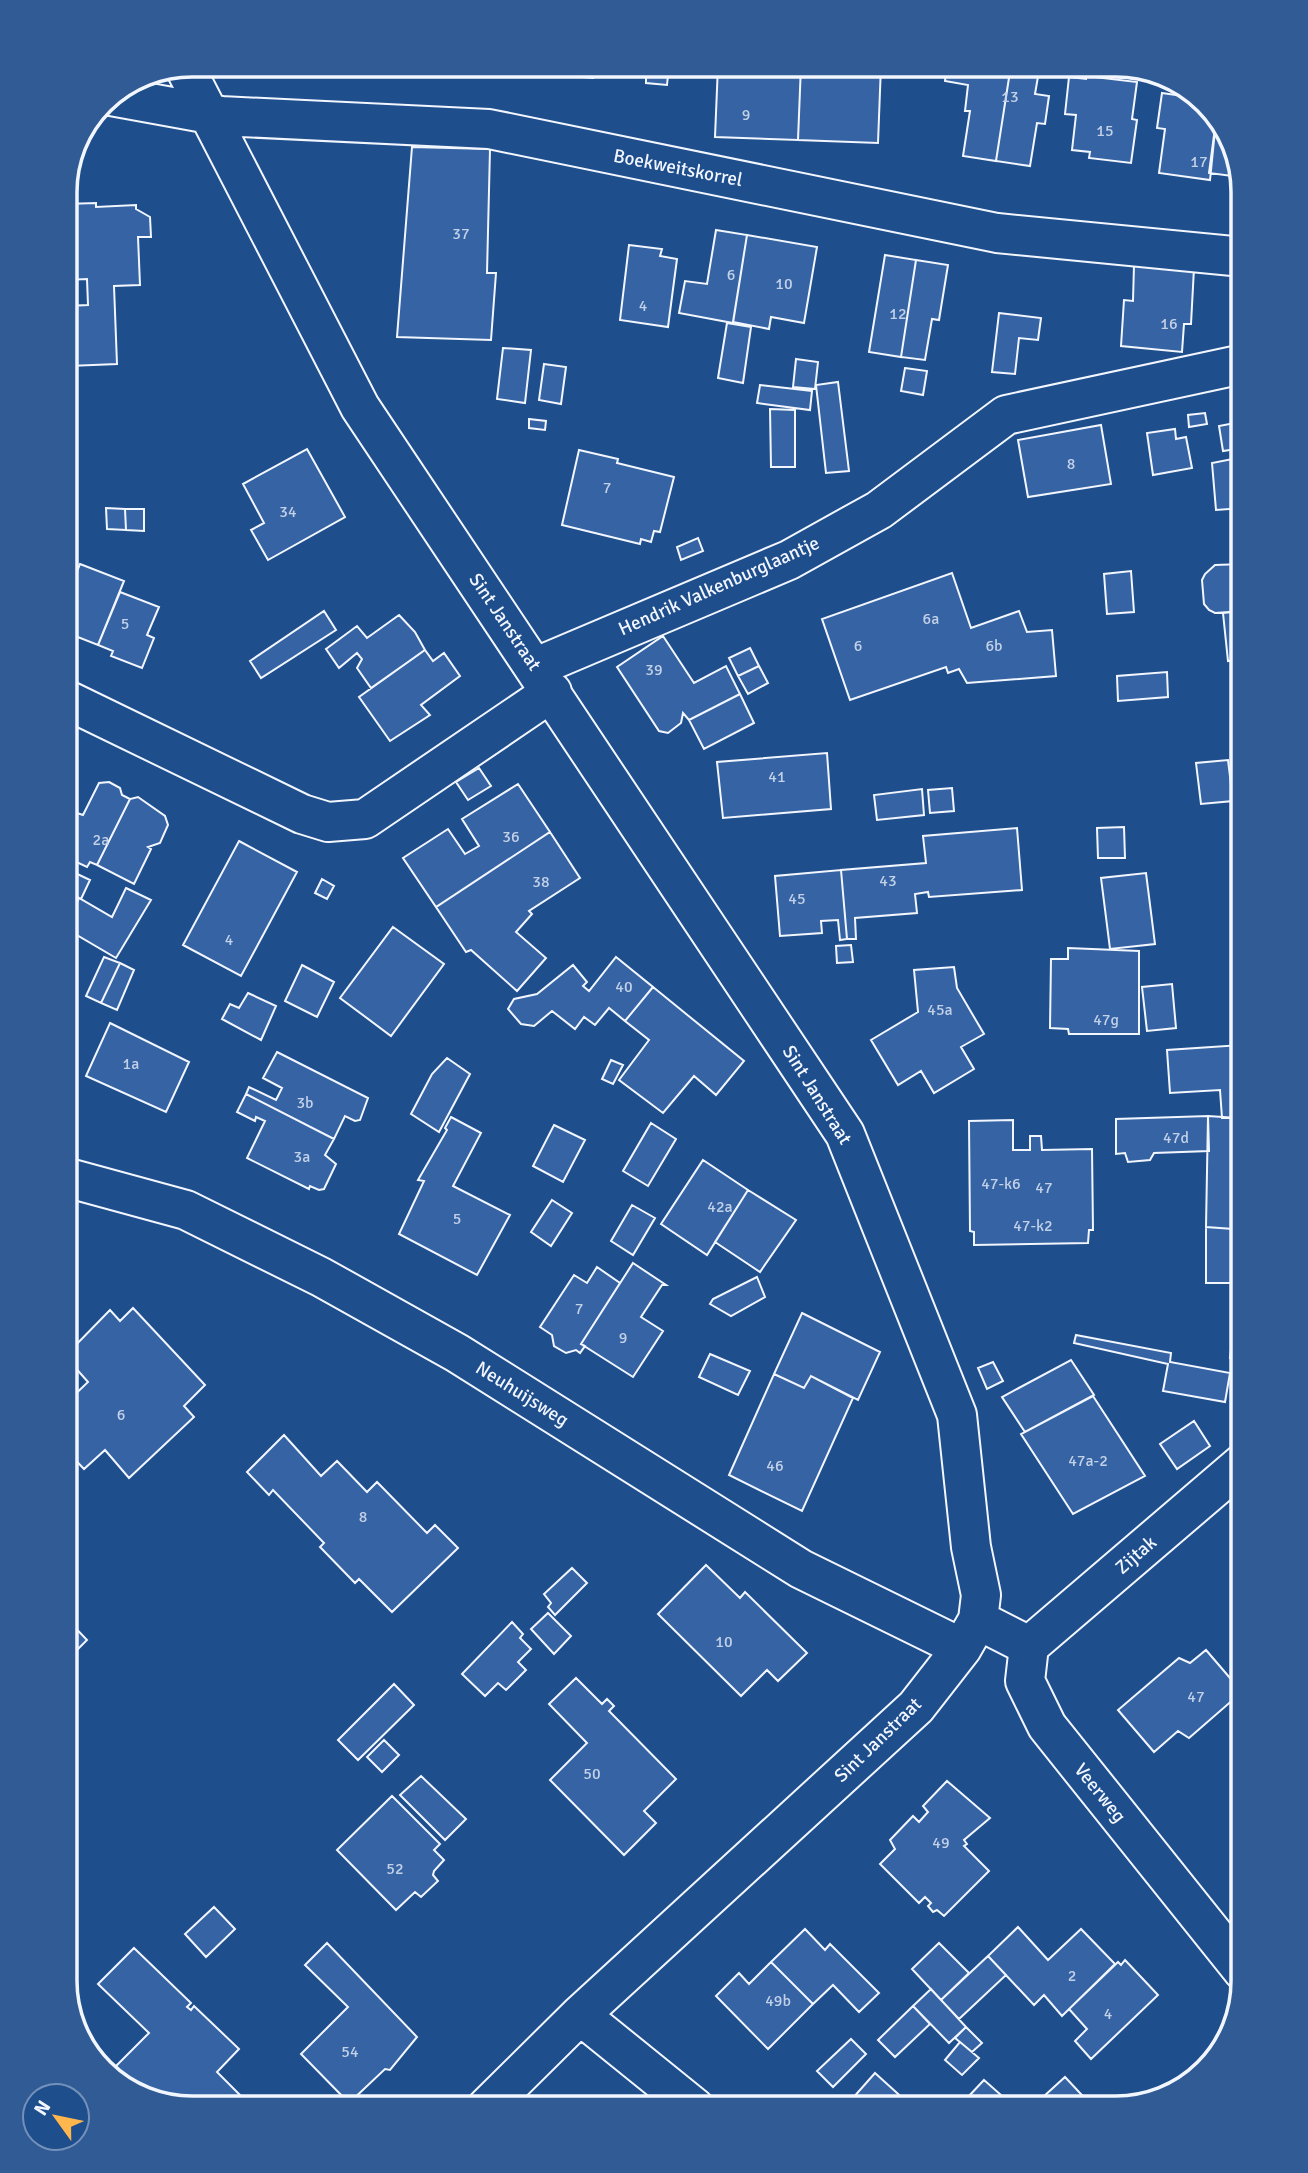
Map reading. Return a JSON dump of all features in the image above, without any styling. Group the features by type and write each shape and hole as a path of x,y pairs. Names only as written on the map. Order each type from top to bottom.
{"street":[{"name":"Sint Janstraat","path":"189,77 360,407 544,679 845,1134 957,1415 971,1547 981,1595 970,1634 916,1707 580,2015 498,2096"},
{"name":"Boekweitskorrel","path":"126,99 208,115 489,129 996,233 1231,256"},
{"name":"Hendrik Valkenburglaantje","path":"77,705 302,814 328,822 365,819 544,679 789,560 879,510 1006,415 1231,367"},
{"name":"Neuhuijsweg","path":"77,1180 186,1210 321,1278 457,1353 801,1569 970,1634"},
{"name":"Zijtak","path":"1029,1646 1231,1473"},
{"path":"970,1634 1029,1646"},
{"name":"Veerweg","path":"1029,1646 1025,1681 1047,1726 1231,1956"},
{"path":"580,2015 680,2096"}],"building":[{"path":"646,77 668,77 667,85 646,83"},
{"path":"718,77 801,77 798,140 715,137"},
{"path":"801,77 881,77 878,143 798,140"},
{"path":"946,77 1009,77 996,161 963,156 970,111 965,111 968,85 945,81"},
{"path":"1009,77 1038,77 1035,94 1049,96 1045,124 1037,123 1030,166 996,161"},
{"path":"1069,77 1094,77 1137,82 1132,119 1137,120 1131,163 1089,158 1090,152 1072,150 1076,115 1065,114"},
{"path":"1162,93 1179,95 1192,106 1215,133 1210,180 1159,173 1165,129 1157,128"},
{"path":"1214,132 1230,176 1209,173"},
{"path":"412,147 490,149 487,273 496,273 491,340 397,337"},
{"path":"96,203 96,207 136,205 136,209 150,217 151,237 138,237 140,285 114,286 117,364 77,366 77,306 88,305 87,279 77,279 77,204"},
{"path":"716,230 747,235 733,323 679,313 685,281 707,284"},
{"path":"747,235 817,247 804,323 771,317 769,329 733,322"},
{"path":"629,245 662,249 660,256 677,259 668,327 620,320"},
{"path":"885,255 916,260 901,357 869,352"},
{"path":"916,260 948,265 939,320 932,319 925,360 901,357"},
{"path":"1134,265 1194,268 1191,324 1184,324 1182,352 1121,346 1124,300 1133,301"},
{"path":"999,313 1041,318 1038,340 1019,338 1015,374 992,372"},
{"path":"727,323 751,327 743,383 718,378"},
{"path":"503,348 531,350 525,403 497,399"},
{"path":"796,359 818,362 815,389 793,387"},
{"path":"544,364 566,367 561,404 539,400"},
{"path":"905,368 927,371 923,395 901,391"},
{"path":"838,382 849,471 826,473 816,385"},
{"path":"760,385 812,391 810,410 757,403"},
{"path":"770,409 795,410 795,467 771,467"},
{"path":"1205,413 1207,424 1189,427 1188,415"},
{"path":"529,419 546,421 545,430 529,428"},
{"path":"1231,424 1231,450 1223,451 1219,426"},
{"path":"1101,425 1111,484 1028,497 1018,440"},
{"path":"1175,429 1176,439 1186,437 1192,468 1153,475 1147,433"},
{"path":"307,449 345,517 268,560 251,530 264,523 243,484"},
{"path":"579,450 618,459 617,463 674,477 660,532 654,531 651,542 641,539 640,544 562,525"},
{"path":"1231,459 1231,509 1216,510 1212,463"},
{"path":"106,508 125,509 126,530 107,529"},
{"path":"125,509 144,509 144,531 126,530"},
{"path":"698,538 703,551 681,560 677,547"},
{"path":"80,564 124,581 98,645 77,637 77,572"},
{"path":"1231,564 1231,612 1215,613 1204,604 1202,580 1215,565"},
{"path":"1131,571 1134,612 1107,614 1104,574"},
{"path":"952,573 971,628 1019,611 1027,632 1052,630 1056,676 967,683 959,669 948,673 946,667 850,700 822,619"},
{"path":"120,592 159,607 147,635 154,638 142,668 111,656 113,651 98,645"},
{"path":"324,611 336,630 261,678 250,661"},
{"path":"1231,612 1231,661 1228,661 1223,613"},
{"path":"399,615 415,632 425,650 371,688 357,668 362,659 357,653 339,668 326,649 357,626 367,638"},
{"path":"663,636 694,683 726,666 740,694 689,720 683,713 681,723 668,733 659,731 617,667"},
{"path":"750,648 759,666 738,676 729,658"},
{"path":"425,650 433,661 444,653 460,676 421,705 430,715 390,741 359,697"},
{"path":"759,666 768,683 748,694 738,676"},
{"path":"1167,672 1168,697 1118,701 1117,676"},
{"path":"740,694 754,723 704,749 689,720"},
{"path":"827,753 831,809 723,818 717,762"},
{"path":"1228,760 1231,801 1201,804 1196,763"},
{"path":"479,768 491,786 468,800 456,782"},
{"path":"109,782 120,788 122,795 130,799 97,865 90,862 87,867 77,862 77,813 83,815 99,783"},
{"path":"518,784 550,832 436,907 403,858 448,829 465,854 479,846 462,819"},
{"path":"952,788 954,811 930,813 928,790"},
{"path":"922,789 924,815 877,820 874,795"},
{"path":"138,797 165,816 168,825 160,843 148,847 151,849 134,884 97,865 130,799"},
{"path":"1124,827 1125,858 1098,858 1097,828"},
{"path":"1017,828 1022,890 929,897 928,892 915,894 917,913 855,918 856,939 847,939 841,870 926,863 923,836"},
{"path":"550,832 580,878 529,911 532,914 516,932 546,958 517,991 471,950 466,952 436,907"},
{"path":"239,841 297,872 241,976 183,945"},
{"path":"841,870 847,939 840,940 838,920 821,921 822,933 780,936 775,876"},
{"path":"1146,873 1155,944 1110,949 1101,878"},
{"path":"77,874 90,880 81,899 77,897"},
{"path":"322,879 334,886 327,899 315,893"},
{"path":"126,888 151,900 116,958 77,935 79,898 112,917"},
{"path":"393,927 444,964 391,1036 340,998"},
{"path":"851,945 853,962 837,963 836,946"},
{"path":"1068,948 1139,951 1139,1034 1069,1034 1068,1029 1050,1028 1051,959 1068,959"},
{"path":"104,957 120,963 101,1003 86,996"},
{"path":"616,957 653,987 625,1021 609,1008 595,1025 584,1017 575,1029 552,1011 534,1026 521,1024 508,1009 514,999 537,994 573,965 587,982 583,986 589,991"},
{"path":"120,963 134,970 117,1010 101,1003"},
{"path":"302,965 334,982 317,1017 285,1001"},
{"path":"954,967 957,988 984,1034 961,1047 974,1069 934,1093 921,1071 898,1085 871,1040 918,1012 914,970"},
{"path":"1172,984 1176,1028 1147,1031 1142,987"},
{"path":"653,987 744,1061 716,1095 694,1076 663,1113 619,1080 649,1040 625,1021"},
{"path":"248,993 276,1006 261,1040 222,1019 230,1004 239,1008"},
{"path":"110,1023 189,1062 166,1112 86,1076"},
{"path":"1231,1046 1231,1118 1222,1118 1220,1090 1170,1093 1167,1050"},
{"path":"277,1052 368,1098 360,1120 355,1121 345,1116 334,1139 246,1094 249,1087 276,1100 282,1088 263,1078"},
{"path":"447,1058 470,1074 439,1132 411,1114 432,1074"},
{"path":"611,1060 623,1065 613,1084 602,1079"},
{"path":"246,1094 334,1139 325,1155 336,1164 324,1189 310,1186 309,1189 247,1158 265,1121 256,1117 255,1121 237,1112"},
{"path":"1208,1116 1231,1118 1231,1229 1206,1227"},
{"path":"1208,1116 1209,1151 1154,1153 1150,1160 1128,1162 1125,1153 1116,1154 1116,1119"},
{"path":"451,1117 481,1133 453,1186 510,1215 477,1275 399,1234 424,1181 418,1180 447,1130 445,1128"},
{"path":"1013,1120 1013,1150 1030,1150 1030,1136 1041,1136 1042,1150 1092,1149 1093,1230 1089,1230 1088,1243 974,1245 974,1232 970,1231 969,1121"},
{"path":"651,1123 676,1139 648,1186 623,1171"},
{"path":"554,1125 585,1140 563,1182 533,1166"},
{"path":"703,1160 748,1190 707,1255 661,1224"},
{"path":"748,1190 796,1220 760,1272 715,1242"},
{"path":"552,1200 572,1213 551,1246 531,1232"},
{"path":"632,1205 655,1218 633,1255 611,1241"},
{"path":"1206,1227 1231,1229 1231,1283 1206,1283"},
{"path":"633,1263 666,1285 662,1285 641,1317 663,1331 633,1377 581,1344"},
{"path":"597,1267 620,1283 581,1344 585,1346 580,1353 576,1350 566,1353 554,1346 552,1335 540,1327 574,1275 587,1283"},
{"path":"757,1277 765,1297 731,1316 710,1304 713,1299"},
{"path":"133,1308 205,1385 184,1406 194,1417 129,1478 105,1450 84,1469 77,1462 77,1393 88,1382 77,1370 77,1344 110,1310 120,1321"},
{"path":"802,1313 880,1352 858,1400 811,1376 804,1388 774,1374"},
{"path":"1076,1335 1171,1353 1170,1362 1230,1373 1225,1402 1163,1391 1168,1364 1074,1343"},
{"path":"710,1354 750,1371 738,1395 699,1377"},
{"path":"1071,1360 1094,1395 1025,1432 1002,1397"},
{"path":"993,1362 1003,1381 987,1389 978,1368"},
{"path":"774,1374 804,1388 811,1376 853,1398 802,1511 729,1475"},
{"path":"1093,1396 1145,1476 1073,1514 1021,1434"},
{"path":"1194,1421 1210,1446 1177,1469 1160,1444"},
{"path":"284,1435 321,1476 337,1461 367,1492 377,1482 427,1533 435,1525 458,1548 392,1612 359,1579 355,1583 320,1547 324,1543 273,1490 269,1495 247,1472"},
{"path":"706,1565 740,1598 745,1592 807,1653 778,1681 767,1670 741,1696 658,1614"},
{"path":"572,1568 587,1583 555,1615 548,1607 551,1603 544,1594"},
{"path":"548,1613 571,1636 554,1654 531,1629"},
{"path":"512,1622 523,1634 520,1638 531,1649 518,1662 526,1670 506,1690 498,1683 485,1696 462,1674"},
{"path":"77,1630 87,1640 77,1650"},
{"path":"1206,1650 1231,1679 1231,1702 1189,1738 1178,1731 1154,1752 1118,1710 1179,1658 1190,1663"},
{"path":"576,1678 602,1704 607,1699 614,1706 609,1711 676,1779 644,1811 656,1823 624,1855 550,1780 587,1743 549,1704"},
{"path":"394,1684 414,1705 358,1760 338,1740"},
{"path":"384,1740 399,1755 382,1772 367,1757"},
{"path":"421,1776 466,1819 445,1840 400,1795"},
{"path":"947,1781 990,1818 964,1840 967,1844 964,1846 989,1871 944,1916 937,1910 933,1912 928,1906 931,1903 925,1897 919,1903 880,1864 895,1849 890,1840 913,1816 919,1822 928,1812 923,1806"},
{"path":"392,1796 440,1844 434,1850 444,1860 434,1871 433,1875 438,1881 421,1897 415,1892 396,1910 337,1850"},
{"path":"214,1907 235,1929 206,1957 185,1934"},
{"path":"1018,1927 1048,1960 1081,1929 1115,1964 1062,2016 1044,1995 1034,2005 988,1956"},
{"path":"805,1929 825,1950 830,1944 879,1993 859,2012 833,1985 813,2004 771,1962"},
{"path":"327,1943 417,2037 390,2070 385,2069 356,2096 342,2096 301,2054 348,2007 305,1965"},
{"path":"939,1943 969,1973 941,2000 912,1969"},
{"path":"134,1948 191,2003 187,2007 191,2010 194,2006 239,2049 217,2072 241,2096 170,2094 128,2077 116,2066 149,2033 98,1984"},
{"path":"988,1956 1006,1975 959,2019 941,2000"},
{"path":"1125,1960 1158,1995 1091,2059 1075,2041 1087,2029 1069,2009 1118,1962 1121,1965"},
{"path":"771,1962 813,2004 768,2049 716,1996 739,1973 749,1984"},
{"path":"931,1989 966,2027 949,2043 913,2006"},
{"path":"913,2006 930,2024 895,2057 878,2040"},
{"path":"966,2027 982,2043 972,2052 955,2038"},
{"path":"851,2039 866,2054 833,2087 817,2071"},
{"path":"960,2042 979,2058 962,2075 945,2060"},
{"path":"875,2073 900,2096 855,2096"},
{"path":"1065,2077 1083,2096 1044,2096"},
{"path":"984,2080 1001,2095 1000,2096 969,2096"}]}
